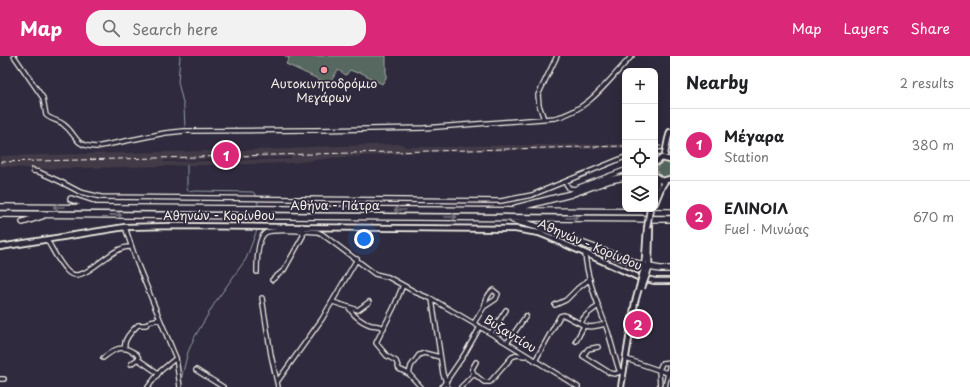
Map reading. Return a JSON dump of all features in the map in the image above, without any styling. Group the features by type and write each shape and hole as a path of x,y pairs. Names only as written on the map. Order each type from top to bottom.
{"highway":[{"path":"508,211 571,194 610,180 622,178"},
{"path":"71,200 98,208"},
{"name":"Αθήνα - Πάτρα","path":"0,207 670,212"},
{"name":"Αθήνα - Πάτρα","path":"0,214 670,219"},
{"path":"23,222 49,214"},
{"path":"505,218 535,226 656,269 670,269"},
{"path":"645,273 656,269"}],"main road":[{"path":"670,132 666,155 670,160"},
{"path":"658,178 668,180"},
{"path":"658,196 662,186 668,180"},
{"path":"621,387 622,373 626,359 634,312 647,266 648,227 651,212"},
{"name":"Αθηνών - Κορίνθου","path":"0,247 125,227 262,226 302,229 515,229 539,233 638,277 655,281 670,281"}],"street":[{"path":"14,56 43,98 46,115 63,124 73,133 78,142 92,147 100,147 165,133 184,131 424,128 544,119 565,115 582,106 598,92 632,56"},
{"path":"544,119 539,105 538,95 557,56"},
{"path":"33,170 80,192 101,198 501,201 532,195 622,158"},
{"path":"566,182 569,188 574,188 622,171"},
{"path":"125,227 131,246 176,358 180,387"},
{"path":"272,280 284,270 303,236 302,229"},
{"name":"Βυζαντίου","path":"257,272 260,241 264,234 269,232 302,229 318,232 357,259 375,274 388,277 432,299 491,333 578,387"},
{"path":"48,240 66,270 71,275 80,275 87,272 118,249 125,246 131,246"},
{"path":"585,253 586,267 598,306 622,373 610,374 583,356 588,349 598,347"},
{"path":"277,382 311,336 333,302 357,259"},
{"path":"555,305 566,300 590,279"},
{"path":"403,285 384,328 376,341 376,345 387,356 396,361 399,369 409,374 421,387"},
{"path":"474,323 484,306 486,298 493,290 496,292 498,294 496,299 484,306"},
{"path":"262,298 271,355 278,387"},
{"path":"432,299 440,357 448,387"},
{"path":"333,302 360,309 369,302"},
{"path":"576,341 583,325 581,321 598,306"},
{"path":"348,307 365,323 384,328"},
{"path":"491,333 506,310"},
{"path":"535,361 560,316 564,315 590,327 605,324"},
{"path":"507,343 526,316"},
{"path":"125,347 124,344 127,337 138,324 146,325 152,321 160,319"},
{"path":"442,387 464,355 480,327"},
{"path":"103,358 109,353 125,347"},
{"path":"125,347 137,355 139,360 156,372 160,372"},
{"path":"409,374 411,366 419,355 424,354 440,357"},
{"path":"476,362 472,369 474,374 484,382 488,383 512,357 522,355 531,358"},
{"path":"148,387 160,372 176,358"},
{"path":"626,359 669,374"},
{"path":"131,364 136,360 139,360"},
{"path":"660,387 659,370 662,363 665,362 670,363 669,374 665,387"},
{"path":"196,370 223,387"},
{"path":"461,387 474,374"}],"shaded area":[{"path":"402,144 405,147 622,144 622,148 427,152 331,158 292,163 37,169 0,166 0,156 291,149","holes":["291,157 291,159 164,162 164,160"]}],"green space":[{"name":"Αυτοκινητοδρόμιο Μεγάρων","path":"285,56 386,56 386,78 382,84 360,72 357,73 350,70 346,75 338,70 329,84 286,64 289,58"},
{"path":"665,161 670,163 670,176 665,178 659,175 659,164"},
{"path":"0,211 670,215 670,216"}],"waterway":[{"path":"180,56 178,82 184,107 185,127"},
{"path":"187,165 187,190 253,192 257,196 258,204"},
{"path":"181,380 188,352 194,338 216,301 246,259 257,230"}],"railway":[{"path":"0,162 622,146"},
{"path":"658,146 670,146"}],"place":[{"name":"Αυτοκινητοδρόμιο Μεγάρων","path":"324,70"},
{"name":"Μέγαρα","path":"226,155"},
{"name":"ΕΛΙΝΟΙΛ","path":"638,324"}]}
